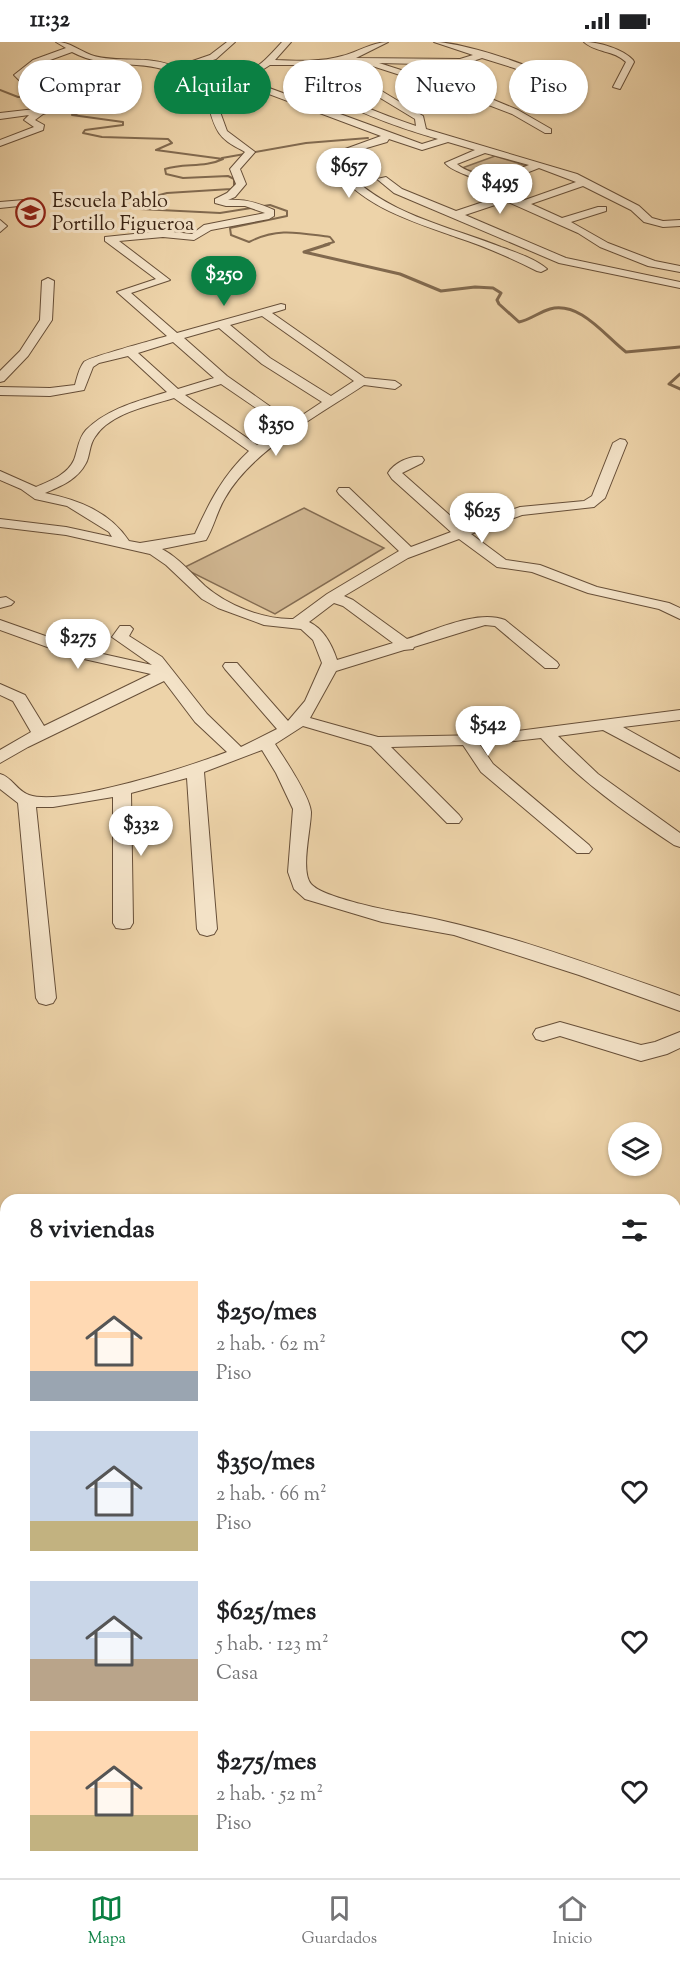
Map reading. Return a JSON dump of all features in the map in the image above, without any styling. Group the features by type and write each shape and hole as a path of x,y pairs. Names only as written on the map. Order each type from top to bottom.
{"street":[{"path":"60,42 90,57 154,63"},
{"path":"206,60 217,55 231,42"},
{"path":"270,60 287,42"},
{"path":"333,60 361,42"},
{"path":"337,60 368,51 384,42"},
{"path":"438,42 509,65"},
{"path":"588,42 593,46 626,56 630,62 617,87"},
{"path":"48,60 72,49"},
{"path":"383,60 461,62 483,55"},
{"path":"383,68 504,107 548,131"},
{"path":"271,90 348,122 422,147 448,139"},
{"path":"383,96 420,118 423,123 448,139 574,176 635,208 648,220 659,223 680,223"},
{"path":"0,116 18,114"},
{"path":"0,143 40,128 28,120 39,114"},
{"path":"216,114 223,132 234,144 250,153 235,169 241,184 231,195 219,201 224,204 244,203 260,207 270,212 269,216 208,227 194,237 163,234 109,239 164,280 123,292 223,379 293,428"},
{"path":"378,114 405,126 423,123"},
{"path":"386,135 384,140 342,152 338,167 351,183 374,199 430,226 459,234 541,269"},
{"path":"483,150 450,163 458,170 476,176 485,186 562,222 604,245 652,264 680,268"},
{"path":"485,186 539,165"},
{"path":"382,179 398,191 457,214 563,261 680,285"},
{"path":"522,204 584,182"},
{"path":"457,214 497,201 488,195 485,186"},
{"path":"0,205 24,203"},
{"path":"562,222 602,208"},
{"path":"0,224 2,226 0,229"},
{"path":"652,264 680,260"},
{"path":"0,378 24,353 46,320 48,281"},
{"path":"0,392 66,392 80,387 88,365 95,360 130,352 175,336 281,307"},
{"path":"262,311 362,381 395,385"},
{"path":"220,323 266,361 330,401"},
{"path":"130,352 176,394 257,451"},
{"path":"35,492 65,478 80,462 89,435 100,424 124,410 223,379"},
{"path":"171,562 190,542 201,537 218,497 241,466 257,451 362,381"},
{"path":"296,624 332,597 409,553 520,511 580,506 594,502 598,498 620,443"},
{"path":"417,460 397,469 395,473 462,534 502,564 535,568 584,587 664,606 680,614"},
{"path":"0,475 40,496 72,503 110,526 124,544"},
{"path":"344,491 409,553"},
{"path":"0,523 66,531 155,551 171,562 208,596 228,607 278,623 306,626 316,634 329,660 329,668 294,725 266,743 195,770 122,790 68,799 27,801 0,779"},
{"path":"141,548 175,541 190,542"},
{"path":"332,597 348,603 407,646"},
{"path":"329,668 407,646 484,620 500,623 551,666"},
{"path":"1,627 81,654 167,673"},
{"path":"125,629 120,637 146,652 167,673 178,691 201,718 238,754"},
{"path":"231,666 294,725 377,742 468,740 680,715"},
{"path":"0,758 40,734 167,673"},
{"path":"0,689 19,698 40,734"},
{"path":"606,725 680,766"},
{"path":"545,732 564,754 630,807 680,841"},
{"path":"468,740 487,768 583,849"},
{"path":"377,742 453,819"},
{"path":"266,743 285,773 302,809 297,872 301,885 312,895 382,916 456,930 585,970 680,1004"},
{"path":"195,770 207,929"},
{"path":"122,790 123,923"},
{"path":"27,801 46,998"},
{"path":"543,1034 560,1029 641,1053 660,1049 680,1039"}],"shaded area":[{"path":"495,156 527,166 494,179 462,168"},
{"path":"304,508 384,548 275,614 183,568"}],"waterway":[{"path":"0,90 18,97 70,97 101,106 72,115 123,122 123,125 85,130 83,133 102,137 168,139 172,143 156,150 223,159 209,164 165,169 166,174 183,178 228,176 234,179 234,187 231,189 167,193 133,202 140,209 220,213 270,205 287,211 287,216 230,228 231,235 249,242 270,234 298,233 330,237 334,242 324,245"},
{"path":"222,158 306,143 368,138"},
{"path":"329,244 304,252 400,274 441,291 475,287 493,288 501,293 497,300 499,304 519,322 550,309 572,310 582,315 626,352 680,347"},
{"path":"680,374 669,384 680,389"}],"place":[{"name":"Escuela Pablo Portillo Figueroa","path":"31,212"}]}
